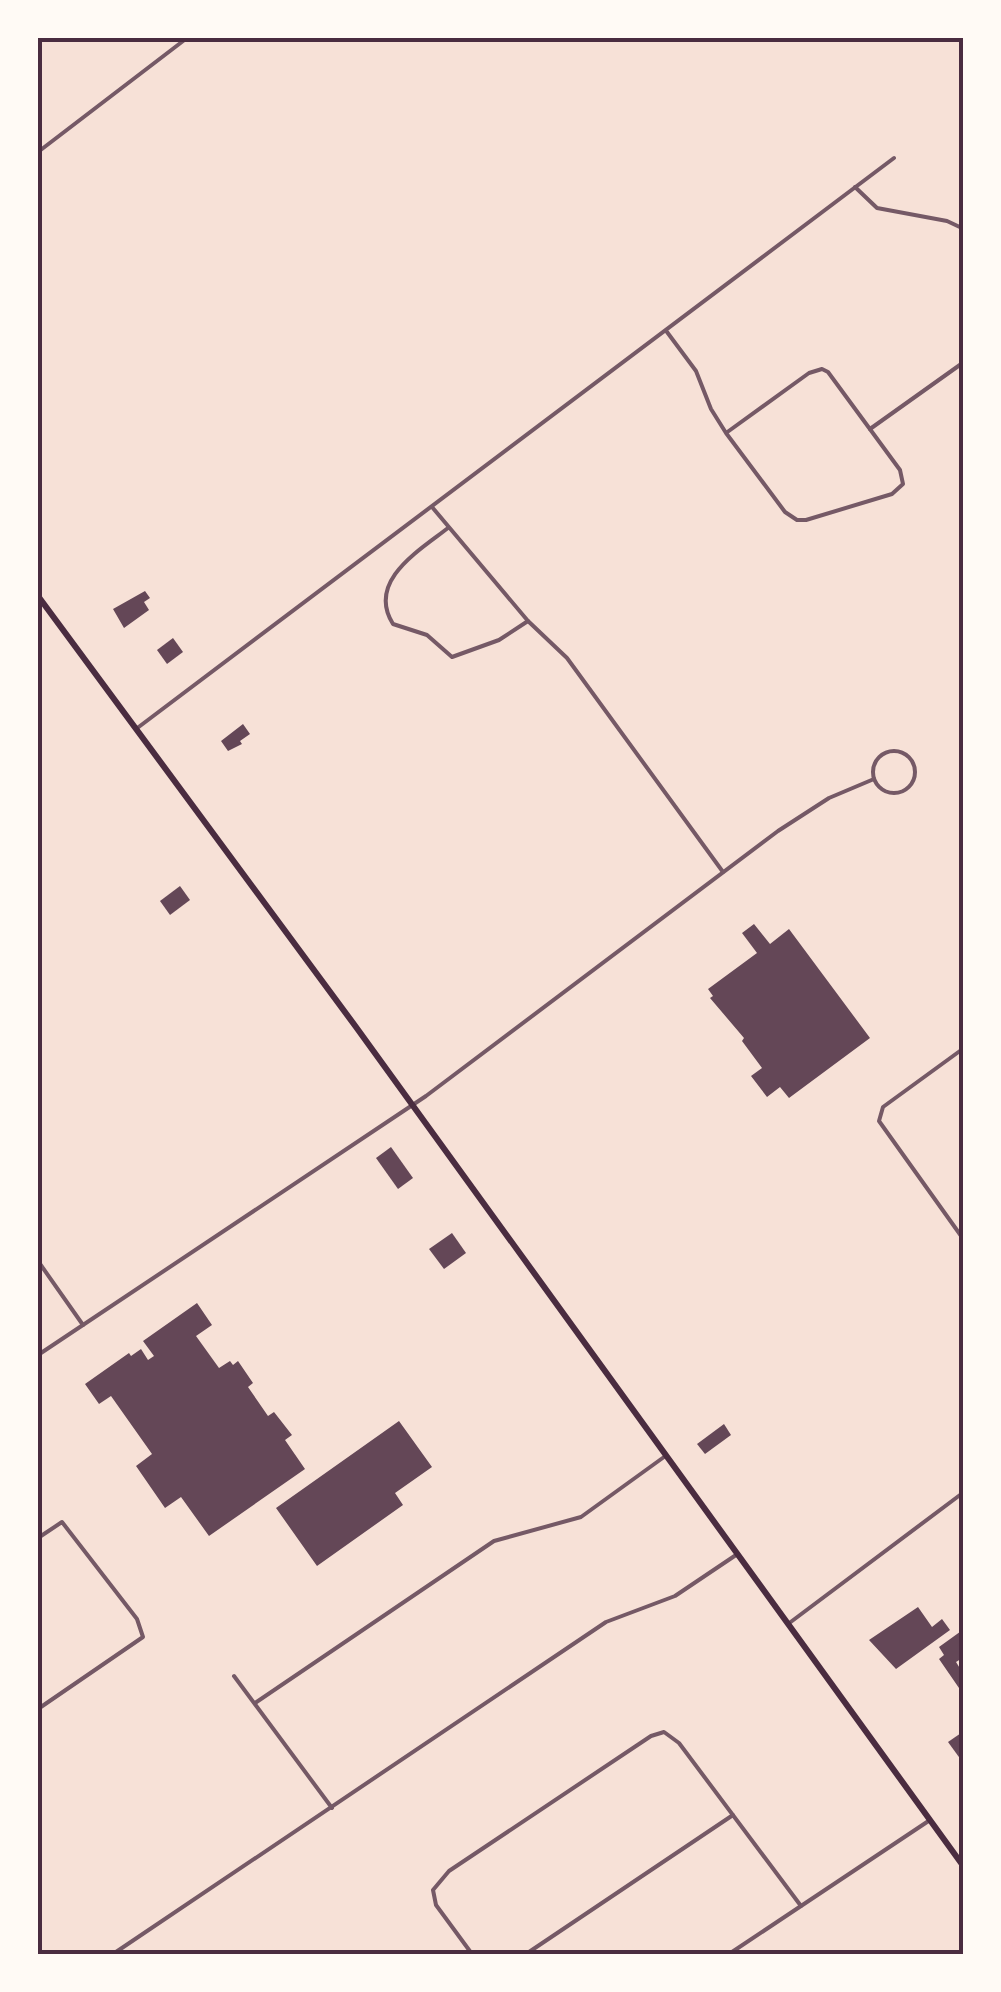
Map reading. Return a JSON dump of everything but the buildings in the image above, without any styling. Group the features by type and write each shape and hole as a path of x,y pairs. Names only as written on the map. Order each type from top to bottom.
{"highway":[{"path":"38,596 964,1867"}],"street":[{"path":"38,152 187,38"},
{"path":"136,729 894,158"},
{"path":"854,187 877,208 946,221 964,229"},
{"path":"666,331 696,371 711,409 726,432 790,518 806,520 892,494 904,484 900,470 822,369 810,373 726,432"},
{"path":"870,430 964,362"},
{"path":"432,507 528,621 567,658 723,872"},
{"path":"449,528 395,572 385,606 392,624 427,635 452,657 499,640 528,621"},
{"path":"889,752 902,753 912,762 914,776 902,791 889,792 874,779 874,765 889,752"},
{"path":"38,1355 490,1050 808,811 874,779"},
{"path":"964,1048 883,1108 879,1121 964,1240"},
{"path":"38,1261 83,1325"},
{"path":"256,1703 494,1541 580,1516 664,1457"},
{"path":"788,1624 964,1492"},
{"path":"38,1538 62,1522 137,1618 143,1637 38,1709"},
{"path":"113,1954 606,1622 690,1588 736,1556"},
{"path":"234,1676 332,1808"},
{"path":"472,1954 436,1905 433,1890 449,1871 652,1736 664,1732 679,1742 801,1906"},
{"path":"526,1954 734,1814"},
{"path":"730,1954 930,1820"}]}
